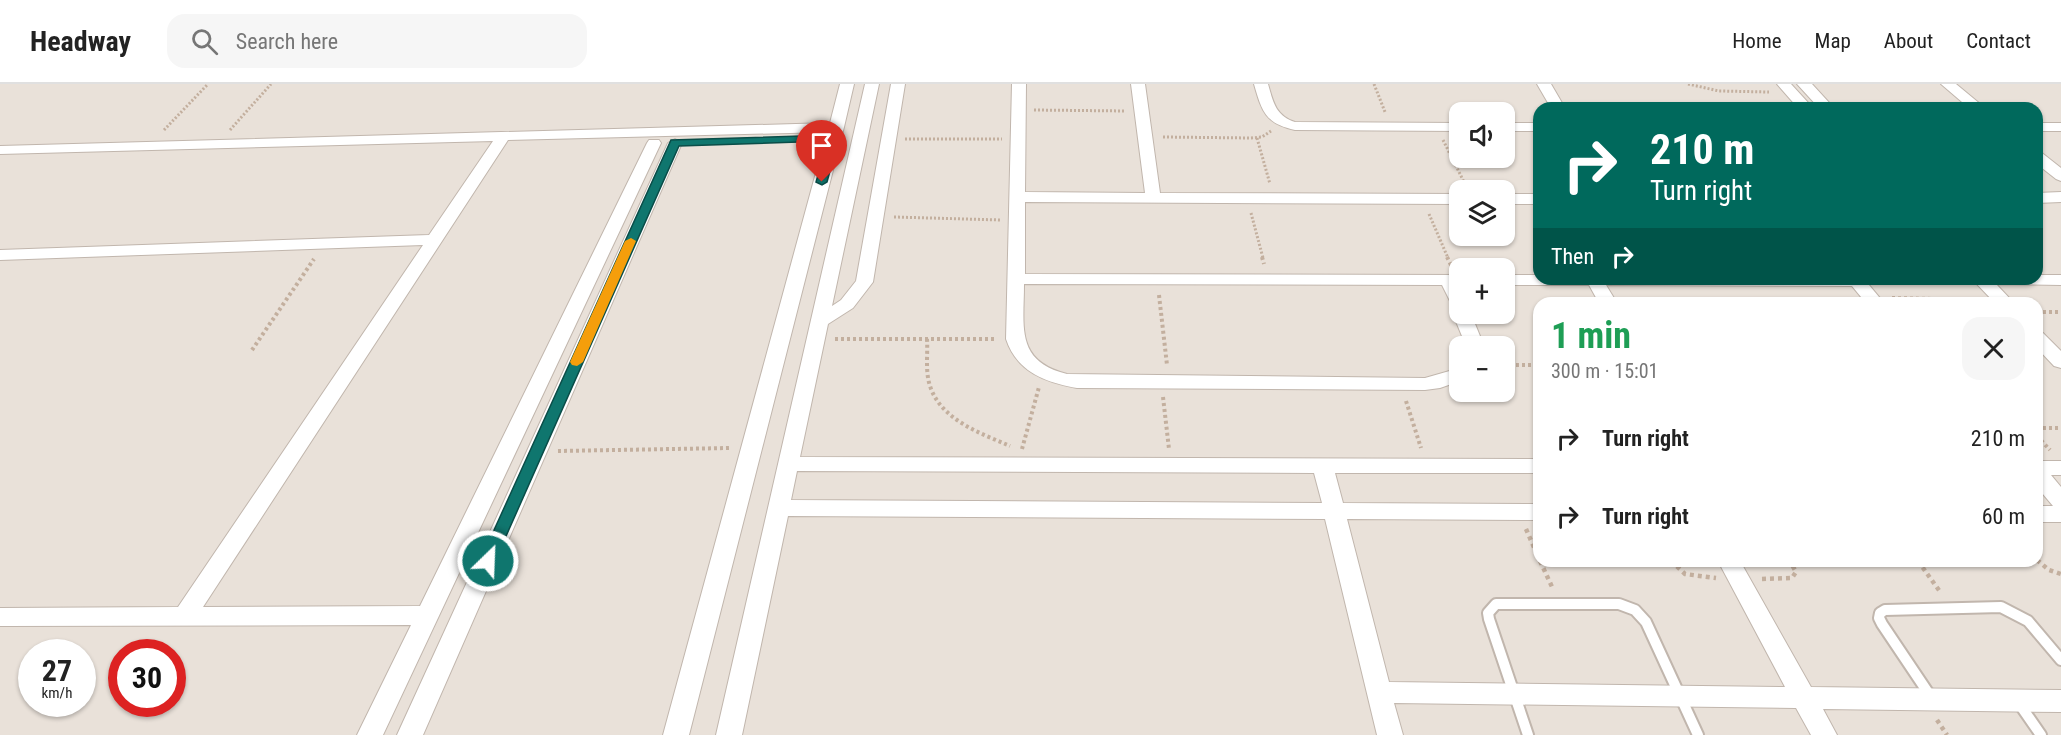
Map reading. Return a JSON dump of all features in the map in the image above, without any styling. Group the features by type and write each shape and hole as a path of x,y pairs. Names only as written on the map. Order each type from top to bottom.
{"street":[{"path":"818,330 860,290 866,275 898,84"},
{"path":"1019,84 1015,339 1016,347 1026,361 1043,373 1077,382 1400,384 1440,382 1449,378"},
{"path":"1138,84 1153,198"},
{"path":"1261,84 1268,111 1280,122 1303,127 1449,127"},
{"path":"1544,84 1554,102"},
{"path":"1804,84 1821,102"},
{"path":"1948,84 1970,102"},
{"path":"676,735 847,85 871,85 729,735"},
{"path":"1787,88 1800,102"},
{"path":"1515,127 1533,127"},
{"path":"2043,127 2061,127"},
{"path":"0,150 218,144 675,143 835,132"},
{"path":"0,163 500,142 835,132"},
{"path":"184,616 500,142"},
{"path":"370,735 654,143"},
{"path":"410,735 675,143"},
{"path":"2043,161 2061,176"},
{"path":"1017,197 1449,199"},
{"path":"2043,198 2061,197"},
{"path":"1515,199 1533,199"},
{"path":"0,255 435,240"},
{"path":"1016,279 1449,280"},
{"path":"1515,280 1533,280"},
{"path":"2043,280 2061,280"},
{"path":"1860,285 1870,297"},
{"path":"1988,285 1999,297"},
{"path":"2043,343 2061,362"},
{"path":"788,464 1019,458 1171,465 1533,466"},
{"path":"1323,465 1390,735"},
{"path":"2043,468 2061,468"},
{"path":"2043,480 2061,501"},
{"path":"779,508 1529,512"},
{"path":"2043,514 2061,514"},
{"path":"1732,567 1824,735"},
{"path":"0,616 427,615"},
{"path":"1380,692 2061,701"}],"lane":[{"path":"1528,735 1488,613 1496,604 1618,604 1635,610 1646,622 1698,735"},
{"path":"1933,699 1879,618 1880,613 1885,610 2001,607 2019,614 2034,626 2061,660"},
{"path":"2016,700 2041,735"}],"path":[{"path":"149,146 208,84"},
{"path":"218,144 271,84"},
{"path":"1374,84 1391,127"},
{"path":"1688,84 1719,91 1787,88"},
{"path":"1018,110 1141,111"},
{"path":"1145,137 1257,138 1266,135 1280,122"},
{"path":"1436,127 1463,180"},
{"path":"1257,138 1275,199"},
{"path":"888,139 1018,139"},
{"path":"1248,199 1267,279"},
{"path":"1423,199 1449,265"},
{"path":"876,217 1016,220"},
{"path":"252,350 324,244"},
{"path":"1158,279 1171,465"},
{"path":"2043,312 2061,312"},
{"path":"818,330 927,339 1015,339"},
{"path":"927,339 930,386 943,407 964,425 1019,458 1043,373"},
{"path":"1515,364 1533,365"},
{"path":"1400,384 1427,466"},
{"path":"2043,428 2061,428"},
{"path":"537,452 752,448"},
{"path":"1529,512 1533,529"},
{"path":"2043,565 2061,574"},
{"path":"1543,567 1559,604"},
{"path":"1922,567 1951,608"}],"shaded area":[{"path":"0,84 2061,84 2061,735 0,735"}],"slow traffic":[{"path":"577,362 631,241"}],"route":[{"path":"488,561 675,143 834,138 822,182"}]}
